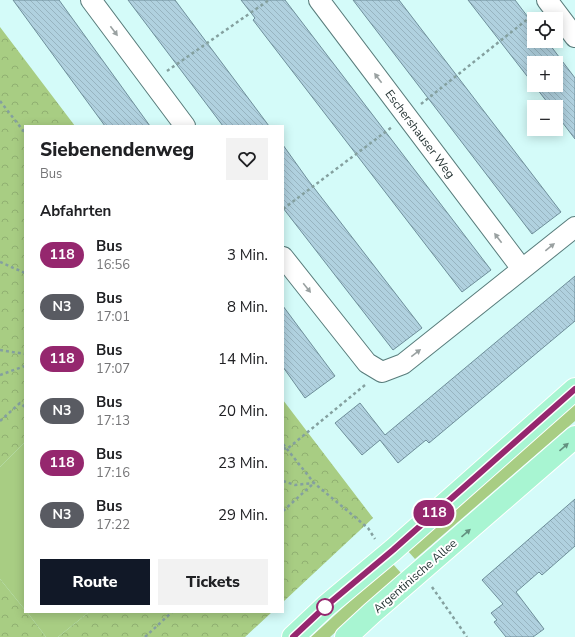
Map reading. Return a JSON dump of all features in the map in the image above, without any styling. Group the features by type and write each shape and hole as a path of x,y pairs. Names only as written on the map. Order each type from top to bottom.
{"main road":[{"path":"293,637 326,606 393,550 575,389"},
{"name":"Argentinische Allee","path":"346,637 575,437"}],"street":[{"path":"91,0 183,125"},
{"name":"Eschershauser Weg","path":"319,0 522,269"},
{"path":"547,0 575,37"},
{"path":"284,258 368,363 382,372 403,364 575,227"}],"path":[{"path":"152,82 269,0"},
{"path":"0,101 24,132"},
{"path":"0,262 24,273"},
{"path":"0,350 24,354"},
{"path":"0,375 24,366"},
{"path":"287,449 382,372"},
{"path":"0,421 20,404 24,406"},
{"path":"284,447 314,483 368,528"},
{"path":"284,481 295,485 314,483"},
{"path":"284,510 314,483"},
{"path":"430,584 467,637"},
{"path":"145,637 171,613"}],"green space":[{"path":"0,27 74,125 24,125 24,443 0,467"},
{"path":"284,401 373,518 284,601"},
{"path":"575,404 575,421 415,559 407,550"},
{"path":"24,443 24,609 0,579 0,467"},
{"path":"392,563 401,573 330,637 311,637"},
{"path":"0,579 24,609 24,613 28,613 46,637 0,637"},
{"path":"28,613 88,613 58,637 46,637"},
{"path":"88,613 271,613 245,637 58,637"}],"building":[{"path":"13,0 59,0 149,125 104,125"},
{"path":"128,0 175,0 268,125 222,125"},
{"path":"241,0 285,0 491,270 462,292 253,20 255,18"},
{"path":"353,0 399,0 561,212 532,234"},
{"path":"468,0 515,0 527,16 527,48 552,48 558,56 527,56 527,76"},
{"path":"563,62 575,78 575,139 563,123 563,100 546,100 539,92 563,92"},
{"path":"284,146 308,180 422,328 393,350 284,209"},
{"path":"575,276 575,321 429,443 426,440 398,463 380,440 362,455 335,423 360,403 385,435"},
{"path":"284,307 335,376 305,398 284,368"},
{"path":"575,499 575,546 542,575 539,572 516,592 544,629 533,637 506,637 494,622 497,620 491,613 503,604 482,580"}],"bus line":[{"name":"118","path":"293,637 326,606 393,550 452,496 575,389"}]}
